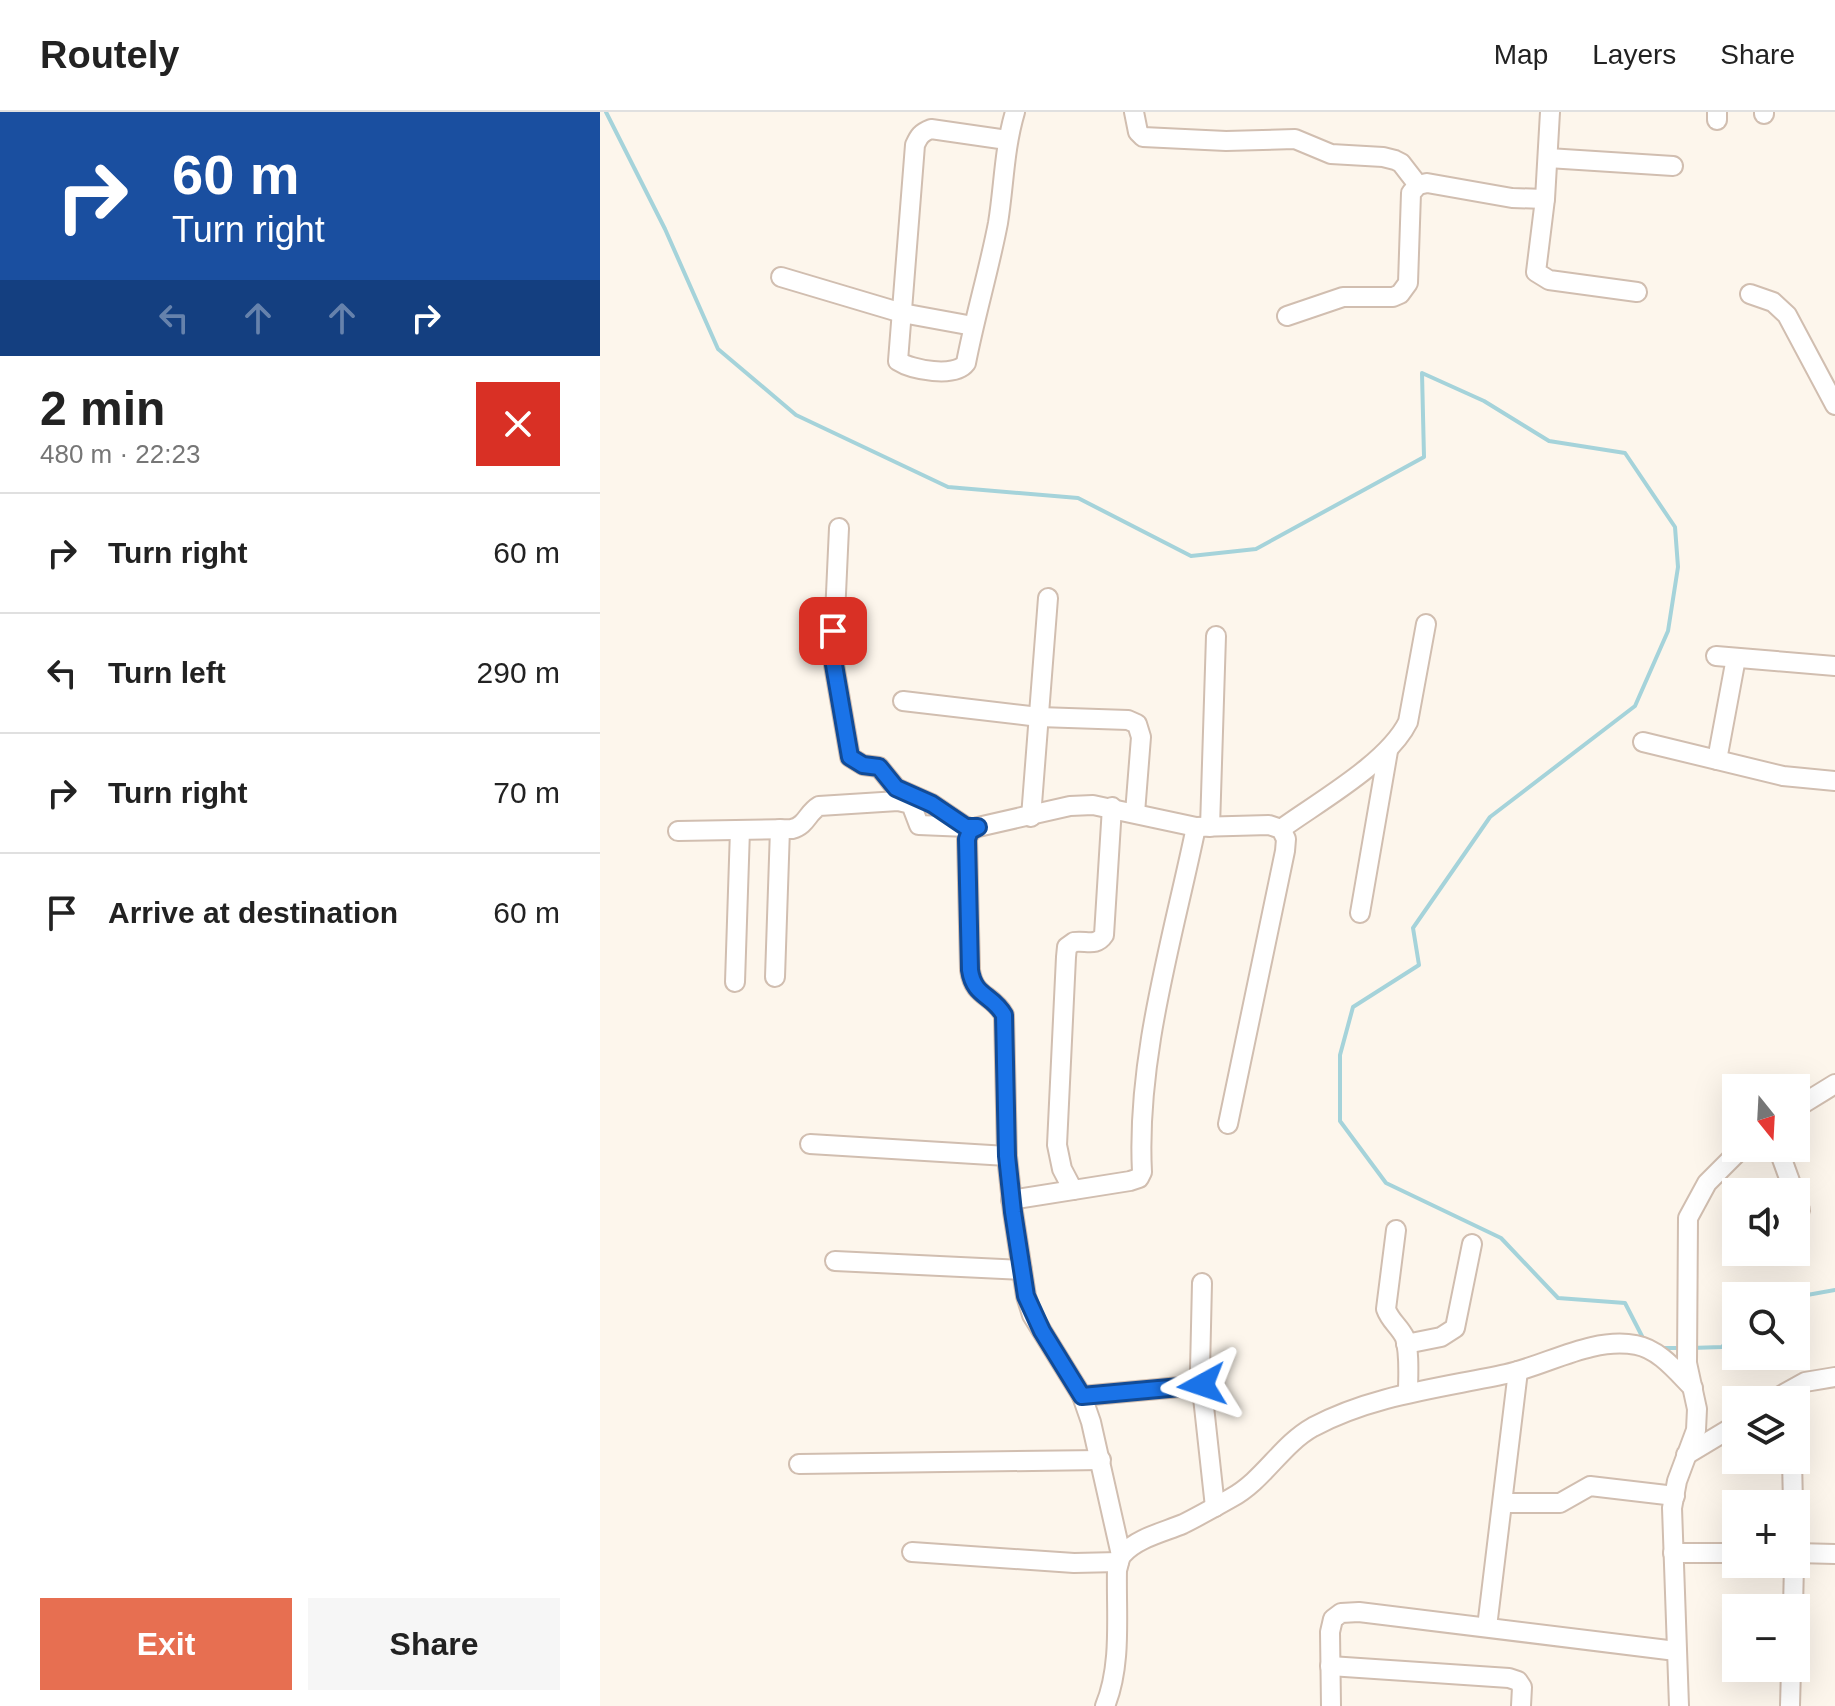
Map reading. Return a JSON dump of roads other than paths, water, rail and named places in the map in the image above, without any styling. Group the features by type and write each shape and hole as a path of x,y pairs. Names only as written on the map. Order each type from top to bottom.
{"street":[{"path":"1007,140 931,129 922,132 918,138 898,361 905,365 952,373 961,370 966,363 988,271 998,219 1007,140 1015,112"},
{"path":"1134,112 1138,132 1143,137 1226,141 1295,139 1331,154 1395,160 1418,185"},
{"path":"1550,112 1545,199 1536,272 1549,280 1637,292"},
{"path":"1548,158 1673,166"},
{"path":"1287,316 1343,297 1393,297 1405,290 1408,283 1411,193 1418,185 1427,183 1512,198 1545,199"},
{"path":"781,277 902,313 973,326"},
{"path":"1750,294 1773,302 1787,315 1835,405"},
{"path":"839,528 833,659 850,757 863,765 879,767 896,788 972,827"},
{"path":"1031,817 1048,598"},
{"path":"1281,829 1388,751 1408,722 1426,624"},
{"path":"1011,1200 1130,1181 1139,1178 1142,1172 1140,1116 1148,1054 1203,827 1216,636"},
{"path":"1716,656 1835,666"},
{"path":"1717,760 1736,658"},
{"path":"903,701 1039,717 1128,720 1137,724 1141,737 1135,813"},
{"path":"1643,742 1783,776 1835,777"},
{"path":"1360,913 1388,751"},
{"path":"678,831 800,827 819,806 898,801 911,804 919,825 972,827 1031,817 1070,806 1112,807 1203,827 1269,825 1281,829 1286,839 1285,851 1228,1124"},
{"path":"1073,1190 1062,1169 1057,1145 1067,947 1074,942 1100,941 1104,935 1112,807"},
{"path":"972,827 967,839 970,970 972,983 978,992 997,1003 1004,1015 1007,1156 1022,1270 1032,1315 1082,1396 1101,1460 1120,1559 1115,1664 1105,1706"},
{"path":"775,977 780,829"},
{"path":"735,982 740,830"},
{"path":"1810,1099 1835,1084"},
{"path":"810,1144 1007,1156"},
{"path":"1679,1706 1673,1553 1675,1496 1696,1430 1697,1409 1687,1363 1688,1218 1707,1183 1728,1162"},
{"path":"1396,1230 1386,1309 1389,1318 1404,1336 1408,1393"},
{"path":"1406,1344 1441,1337 1455,1328 1472,1244"},
{"path":"835,1261 1022,1270"},
{"path":"1202,1283 1202,1385 1215,1507"},
{"path":"912,1552 1074,1563 1120,1559 1134,1545 1249,1488 1289,1445 1312,1428 1340,1415 1408,1393 1518,1371 1586,1349 1614,1344 1637,1345 1656,1353 1693,1388"},
{"path":"1487,1627 1518,1371"},
{"path":"1800,1386 1805,1382 1835,1377"},
{"path":"1082,1396 1202,1385"},
{"path":"1686,1455 1722,1433"},
{"path":"799,1464 1101,1460"},
{"path":"1503,1503 1560,1503 1590,1486 1675,1496"},
{"path":"1673,1553 1722,1553"},
{"path":"1810,1553 1835,1554"},
{"path":"1331,1706 1330,1632 1333,1619 1341,1613 1359,1612 1676,1651"},
{"path":"1330,1666 1509,1678 1518,1681 1522,1687 1521,1706"},
{"path":"1790,1706 1791,1682"}],"waterway":[{"path":"606,112 665,229 718,349 796,415 948,487 1078,498 1191,556 1256,549 1424,457 1422,373 1484,401 1549,441 1625,453 1675,527 1678,567 1668,631 1635,706 1490,817 1413,928 1419,965 1353,1007 1340,1055 1340,1121 1386,1183 1501,1238 1558,1298 1625,1303 1645,1342"},
{"path":"1810,1294 1835,1290"},
{"path":"1691,1348 1722,1347"},
{"path":"1659,1348 1682,1348"}]}
